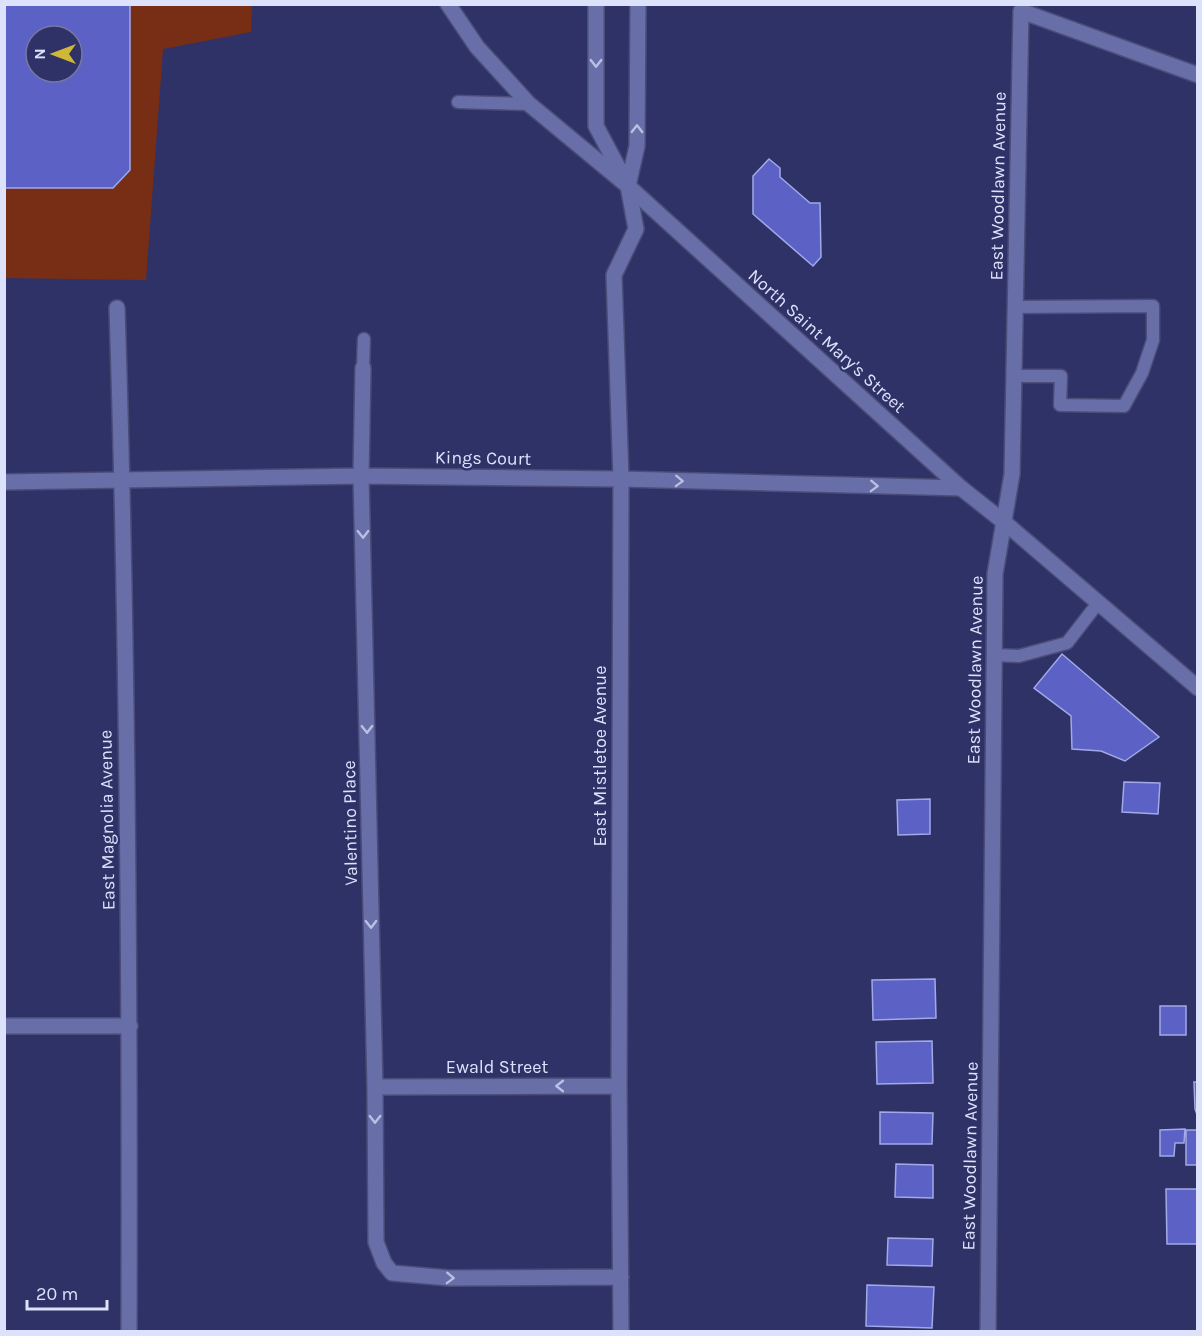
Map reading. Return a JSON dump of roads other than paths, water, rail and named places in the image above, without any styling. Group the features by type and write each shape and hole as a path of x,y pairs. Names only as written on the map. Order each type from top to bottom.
{"street":[{"name":"North Saint Mary's Street","path":"448,4 477,47 530,104 628,186 961,488 1004,522 1197,688"},
{"path":"596,4 596,126 628,186"},
{"path":"628,186 637,146 638,4"},
{"name":"East Woodlawn Avenue","path":"988,1332 995,574 1012,474 1021,11 1197,75"},
{"name":"East Mistletoe Avenue","path":"621,1332 619,1086 621,479 614,275 636,229 628,186"},
{"name":"East Magnolia Avenue","path":"117,308 122,479 130,1026 129,1332"},
{"name":"Valentino Place","path":"363,368 362,476 375,1087 376,1242 384,1263 392,1273 448,1278 621,1277"},
{"name":"Kings Court","path":"4,482 362,476 621,479 961,488"},
{"path":"4,1026 130,1026"},
{"name":"Ewald Street","path":"375,1087 619,1086"}],"lane":[{"path":"458,102 530,104"},
{"path":"1014,376 1061,376 1060,405 1124,406 1142,373 1153,340 1153,306 1015,307"},
{"path":"363,368 364,339"},
{"path":"994,656 1019,656 1067,644 1098,603"}]}
